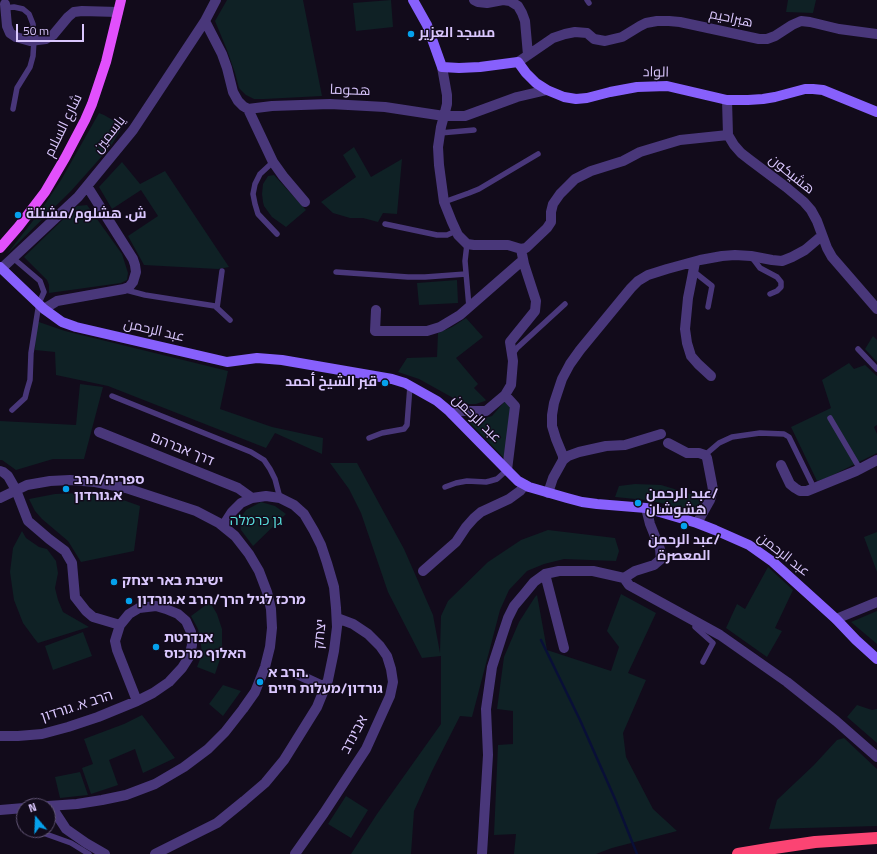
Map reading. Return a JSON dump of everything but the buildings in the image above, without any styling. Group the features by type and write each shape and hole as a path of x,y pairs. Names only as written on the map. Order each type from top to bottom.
{"highway":[{"path":"738,854 768,848 815,842 877,838"}],"main road":[{"name":"شارع السلام","path":"0,248 45,192 85,120 106,62 121,0"}],"street":[{"name":"ياسمين","path":"1,268 78,197 133,130 205,20 216,0"},
{"path":"413,0 427,25 442,67 447,95 447,104 438,147 444,202 458,235 467,244 508,246 522,254 536,301 535,310 510,342 513,361 511,385 505,395 486,411 461,411 452,414"},
{"path":"474,0 486,3 503,0 519,4 525,21 528,55"},
{"path":"5,6 7,26 10,33 16,37 30,41 46,39 53,35 74,12 82,10 118,12"},
{"path":"205,20 222,54 233,92 238,101 248,109 273,162 305,202"},
{"name":"هبراحيم","path":"518,62 553,38 565,34 575,32 587,33 594,39 605,41 622,37 646,23 669,21 759,39 767,39 775,36 792,24 801,21 839,29 877,34"},
{"path":"442,67 480,67 518,62"},
{"name":"الواد","path":"518,62 536,83 547,90 564,97 576,99 637,87 667,86 727,100 763,100 786,95 796,91 813,89 823,90 877,112"},
{"name":"هحوما","path":"248,109 272,106 330,104 362,105 444,116 465,116 517,97 547,90"},
{"path":"376,310 375,331 427,331 440,327 469,307 547,228 551,222 553,204 560,194 575,179 591,171 623,161 640,152 680,140 728,135 727,100"},
{"name":"هشيكون","path":"728,135 734,146 741,153 804,202 811,210 832,257 877,309"},
{"path":"42,306 57,301 124,289 129,287 133,282 136,272 133,259 87,186"},
{"path":"563,460 563,456 552,426 554,403 560,385 570,364 590,337 638,281 648,275 667,269 694,266 722,256 750,256 782,261 805,250 818,239 823,237"},
{"path":"694,266 688,298 685,329 687,343 692,356 711,376"},
{"name":"عبد الرحمن","path":"1,268 42,306 62,322 76,327 227,362 257,358 282,360 392,379 405,383 437,401 452,414 518,481 529,487 567,498 597,504 646,508 697,523 749,545 773,562 836,619 877,659"},
{"path":"505,395 515,406 510,457 507,470"},
{"name":"דרך אברהם","path":"99,432 238,488 252,498"},
{"path":"548,493 553,478 563,460 568,456 606,446 625,445 661,434"},
{"path":"668,443 687,453 698,453 705,455 707,458 713,490 710,500 697,523"},
{"path":"781,465 790,484 800,491 807,491 836,480 877,460"},
{"path":"0,471 4,472 8,476 16,490 28,521 65,551 72,563 75,597 82,607 93,618 120,624"},
{"path":"0,498 26,486 50,481 70,480 94,482 133,490 196,511 223,526 235,536 249,554 259,571 267,592 271,609 272,628 270,647 265,667 255,692 228,728 208,749 184,767 155,784 126,795 102,800 56,805"},
{"path":"423,571 456,542 466,528 481,512 509,499 520,491 525,485"},
{"name":"יצחק","path":"155,854 217,823 265,783 284,760 302,733 317,707 328,680 337,627 334,587 323,551 304,514 294,504 280,498 266,496 252,498 241,503 232,512 223,526"},
{"path":"624,578 635,571 654,565 661,559 660,549 650,524 646,508"},
{"path":"482,854 488,755 486,709 492,667 508,618 514,606 534,582 545,574 559,571 592,571 624,578 629,585 720,635 787,682 836,721 877,757"},
{"path":"545,574 564,648"},
{"path":"836,619 877,602"},
{"path":"156,606 178,614 186,621 191,632 192,644 189,657 182,668 169,682 153,693 137,701 121,662 115,641 120,624 129,614 139,608 156,606"},
{"name":"אבינדב","path":"295,854 366,749 390,696 393,682 392,669 387,656 380,646 368,634 353,624 337,618"},
{"path":"297,674 325,687"},
{"name":"הרב א. גורדון","path":"0,736 42,734 98,717 137,701"},
{"path":"0,810 16,809"},
{"path":"56,815 66,829 105,854"}],"lane":[{"path":"5,6 23,9 29,14 33,24 33,56 30,67 17,88 13,109"},
{"path":"440,133 474,130"},
{"path":"444,202 479,189 538,154"},
{"path":"273,162 260,174 255,184 253,194 258,214 277,234"},
{"path":"385,224 437,235 447,235 456,231"},
{"path":"467,244 465,261 469,307"},
{"path":"750,256 760,268 777,277 781,282 781,287 777,292 770,294"},
{"path":"12,410 25,398 30,380 31,353 44,292 40,281 13,258"},
{"path":"694,266 712,286 708,307"},
{"path":"217,308 222,271"},
{"path":"336,272 408,277 466,274"},
{"path":"124,289 145,295 215,306 230,320"},
{"path":"512,355 517,348 565,304"},
{"path":"858,349 877,369"},
{"path":"369,438 382,433 404,428 407,425 410,386"},
{"path":"112,396 251,452 264,460 270,469 275,479 280,498"},
{"path":"830,418 860,469"},
{"path":"705,455 719,443 732,437 760,433 784,434 789,437 814,488"},
{"path":"445,487 467,481 490,481 497,479 507,470"},
{"path":"698,622 695,627 713,643 703,662"},
{"path":"56,838 71,843 89,854"}],"green space":[{"path":"227,0 303,0 322,96 254,99 246,95 239,88 227,50 215,21"},
{"path":"391,0 393,27 356,31 353,3"},
{"path":"788,0 816,0 813,13 786,12"},
{"path":"99,113 123,126 111,146 71,191 7,254 39,213 61,180"},
{"path":"354,147 371,177 402,159 397,214 383,213 378,222 363,218 350,218 333,213 321,202 356,177 343,155"},
{"path":"122,162 140,184 165,171 229,267 218,269 144,265 128,236 158,216 141,190 112,209 99,187"},
{"path":"274,175 306,210 286,227 272,217 264,206 263,202 263,184 268,176"},
{"path":"87,205 122,254 128,273 127,280 121,283 49,293 49,285 47,280 24,257 77,206"},
{"path":"457,280 458,303 419,305 417,283"},
{"path":"466,318 483,337 456,358 478,384 474,388 486,400 485,401 476,404 469,404 455,399 419,379 398,372 407,358 437,357 438,333 452,327"},
{"path":"36,321 65,331 228,371 220,409 272,427 323,438 322,454 275,433 266,448 108,386 56,375 55,352 35,350"},
{"path":"873,336 877,340 877,362 865,349"},
{"path":"849,363 854,369 865,365 877,376 877,425 874,427 877,434 877,453 827,478 817,481 791,427 831,408 822,380"},
{"path":"80,384 103,387 84,459 53,459 16,470 0,460 0,421 76,425"},
{"path":"505,401 510,406 512,411 504,458 467,420 482,419 492,416"},
{"path":"330,463 357,463 404,549 433,615 440,653 441,616 448,601 488,562 521,540 548,530 615,538 619,551 616,561 564,559 544,564 527,571 509,590 500,610 472,717 460,716 432,771 414,811 411,854 351,854 377,814 441,724 441,656 422,658 388,592 361,513 349,489"},
{"path":"635,484 661,485 703,498 695,510 690,514 665,504 646,500 615,497 619,486"},
{"path":"80,493 107,495 140,506 134,551 81,562 68,541 42,519 35,511 29,499 55,494"},
{"name":"גן כרמלה","path":"261,502 275,506 286,514 253,546 241,530 239,520 246,510"},
{"path":"22,531 26,538 39,547 47,549 56,561 58,573 55,588 63,612 89,627 38,643 23,623 14,600 10,572 13,548"},
{"path":"877,532 877,572 864,537"},
{"path":"768,567 793,590 775,628 782,631 767,657 726,628 737,604 745,609"},
{"path":"621,594 656,613 628,673 646,680 623,733 626,757 653,809 677,831 612,848 596,854 514,854 516,834 494,835 498,745 513,744 513,711 497,709 504,657 519,622 537,595 547,650 611,671 619,647 607,631"},
{"path":"210,602 217,614 222,629 222,653 215,674 197,667 202,654 201,645 198,629 191,616"},
{"path":"877,611 877,644 851,622"},
{"path":"83,632 92,656 53,670 45,646"},
{"path":"223,685 241,691 223,716 209,704"},
{"path":"857,705 872,710 877,709 877,743 847,717"},
{"path":"142,715 175,758 143,773 135,749 109,760 118,785 91,794 82,768 93,764 84,739 124,724"},
{"path":"844,738 877,769 877,826 769,829 777,800 814,765 837,740"},
{"path":"80,772 88,795 60,798 55,777"},
{"path":"346,796 368,810 351,838 328,824"}],"waterway":[{"path":"541,640 580,720 615,799 637,854"}],"place":[{"name":"مسجد العزير","path":"411,34"},
{"name":"ش. هشلوم/مشتلة","path":"18,215"},
{"name":"قبر الشيخ أحمد","path":"385,383"},
{"name":"ספריה/הרב א.גורדון","path":"66,489"},
{"name":"عبد الرحمن/ هَشوشان","path":"638,503"},
{"name":"عبد الرحمن/ المعصرة","path":"684,526"},
{"name":"ישיבת באר יצחק","path":"114,582"},
{"name":"מרכז לגיל הרך/הרב א.גורדון","path":"129,601"},
{"name":"אנדרטת האלוף מרכוס","path":"156,647"},
{"name":"הרב א. גורדון/מעלות חיים","path":"260,682"}]}
